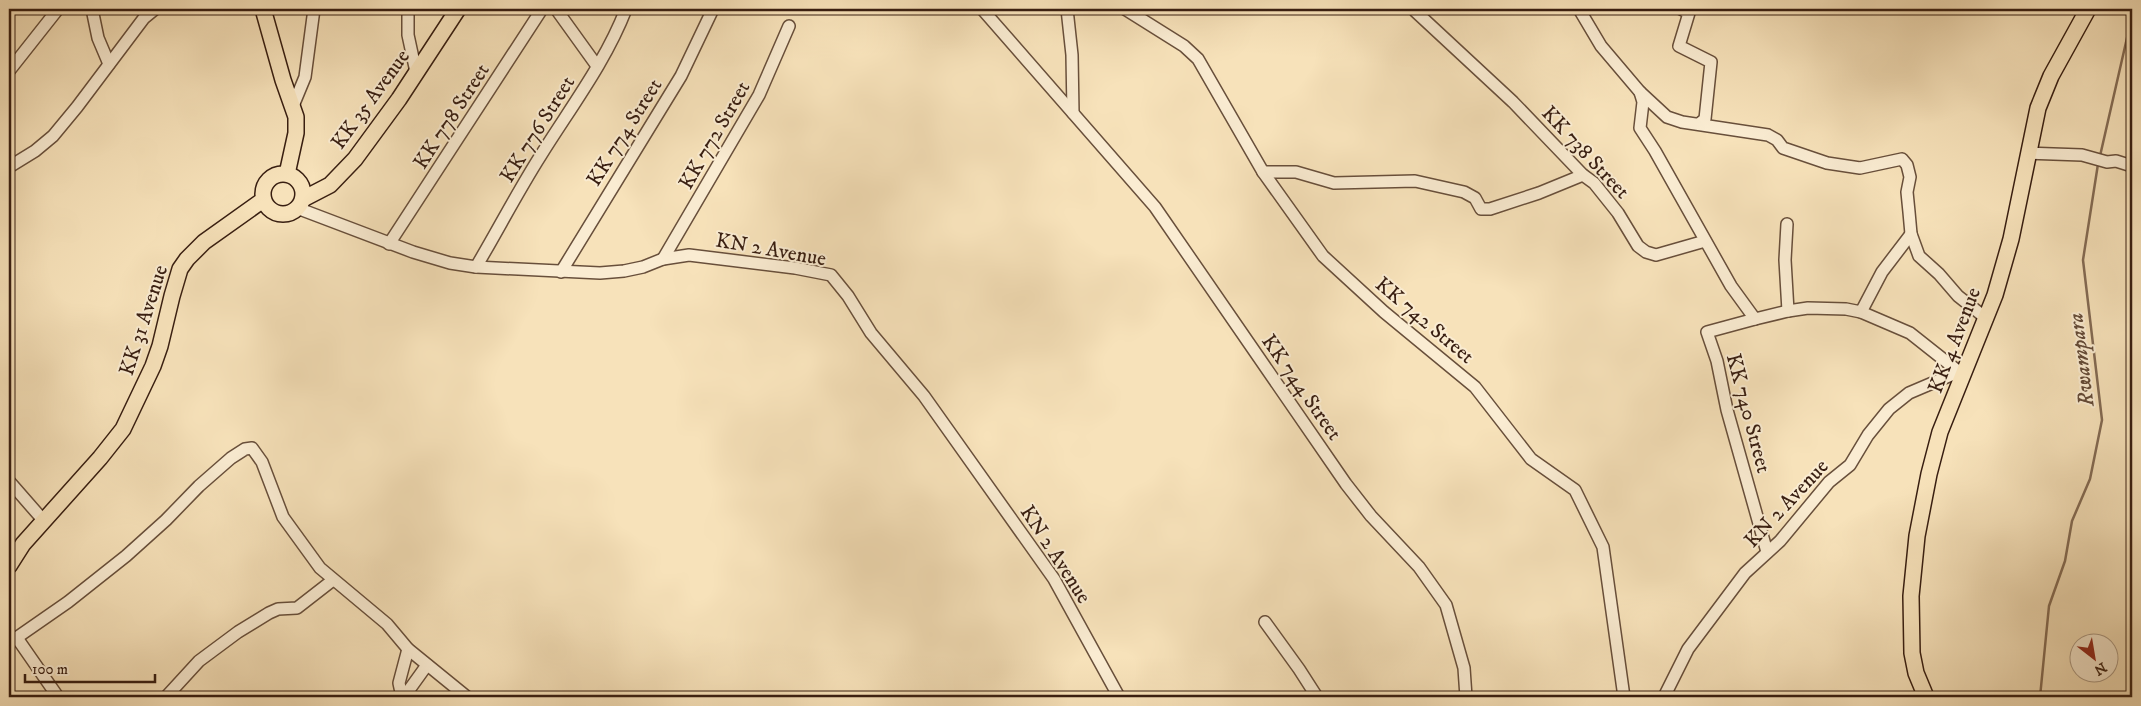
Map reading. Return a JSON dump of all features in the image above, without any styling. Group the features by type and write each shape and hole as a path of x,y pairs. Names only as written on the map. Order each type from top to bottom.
{"main road":[{"path":"263,9 283,80 293,106 296,126 287,174"},
{"name":"KK 35 Avenue","path":"300,204 324,189 349,165 399,99 458,9"},
{"name":"KK 4 Avenue","path":"1926,697 1916,673 1912,653 1911,596 1917,536 1929,474 1940,432 1962,370 1986,319 2011,239 2038,108 2051,76 2088,9"},
{"path":"287,174 300,184 300,204 288,214 278,214 268,209 263,200 262,190 268,180 277,175 287,174"},
{"name":"KK 31 Avenue","path":"9,566 23,544 43,520 123,430 153,366 180,269 204,242 263,200"}],"street":[{"path":"9,71 58,9"},
{"path":"92,9 98,38 109,64"},
{"path":"9,168 35,151 52,136 77,107 144,18 154,9"},
{"path":"293,106 306,77 314,9"},
{"path":"408,9 408,34 416,72"},
{"name":"KK 778 Street","path":"389,244 542,9"},
{"path":"556,9 597,66"},
{"name":"KK 776 Street","path":"476,267 540,157 597,66 618,29 626,9"},
{"name":"KK 774 Street","path":"561,272 681,76 713,9"},
{"name":"KK 744 Street","path":"982,9 1155,207 1346,484 1371,516 1419,567 1446,605 1464,668 1466,697"},
{"path":"1067,9 1072,55 1073,113"},
{"name":"KK 742 Street","path":"1125,9 1184,46 1198,59 1264,172 1324,256 1384,312 1475,387 1531,459 1575,490 1603,547 1624,697"},
{"path":"1579,9 1601,46 1640,92 1667,118 1768,136 1777,140 1783,148 1836,165 1860,168 1902,160 1907,165 1910,177 1907,192 1911,234 1919,256 1939,274 1958,296 1986,319"},
{"path":"1681,9 1689,13 1679,46 1712,62 1705,119 1699,124"},
{"name":"KK 738 Street","path":"1415,11 1513,102 1583,175 1594,183 1618,213 1638,246 1646,252 1656,255 1705,241"},
{"name":"KK 772 Street","path":"663,259 759,95 789,26"},
{"path":"1640,92 1643,102 1640,128 1655,151 1731,286 1755,319 1788,310 1808,308 1846,309 1861,312 1910,333 1962,370"},
{"path":"2028,153 2090,157 2107,162 2116,161 2132,166"},
{"path":"1264,172 1296,172 1334,182 1415,181 1464,192 1475,198 1481,209 1490,209 1539,193 1583,175"},
{"name":"KN 2 Avenue","path":"300,204 389,244 450,263 476,267 561,272 624,271 643,267 663,259 689,255 711,256 831,275 848,296 871,333 924,396 1054,579 1119,697"},
{"path":"1787,224 1785,260 1788,310"},
{"path":"1861,312 1882,272 1911,234"},
{"name":"KK 740 Street","path":"1755,319 1707,332 1717,361 1727,410 1767,552"},
{"name":"KN 2 Avenue","path":"1664,697 1688,649 1745,573 1780,541 1829,482 1850,465 1868,435 1889,409 1909,394 1962,370"},
{"path":"58,697 13,640 68,602 141,544 230,458 245,449 252,448 262,462 283,517 305,550 320,568 387,624 408,649 466,697"},
{"path":"9,480 43,520"},
{"path":"166,697 199,661 238,632 269,613 297,608 333,580"},
{"path":"1265,622 1300,669 1317,697"},
{"path":"403,697 399,683 408,649"},
{"path":"403,697 427,665"}],"waterway":[{"name":"Rwampara","path":"2100,156 2132,16"},
{"name":"Rwampara","path":"2040,697 2049,606 2065,561 2072,521 2090,479 2102,420 2083,260 2098,164"}]}
